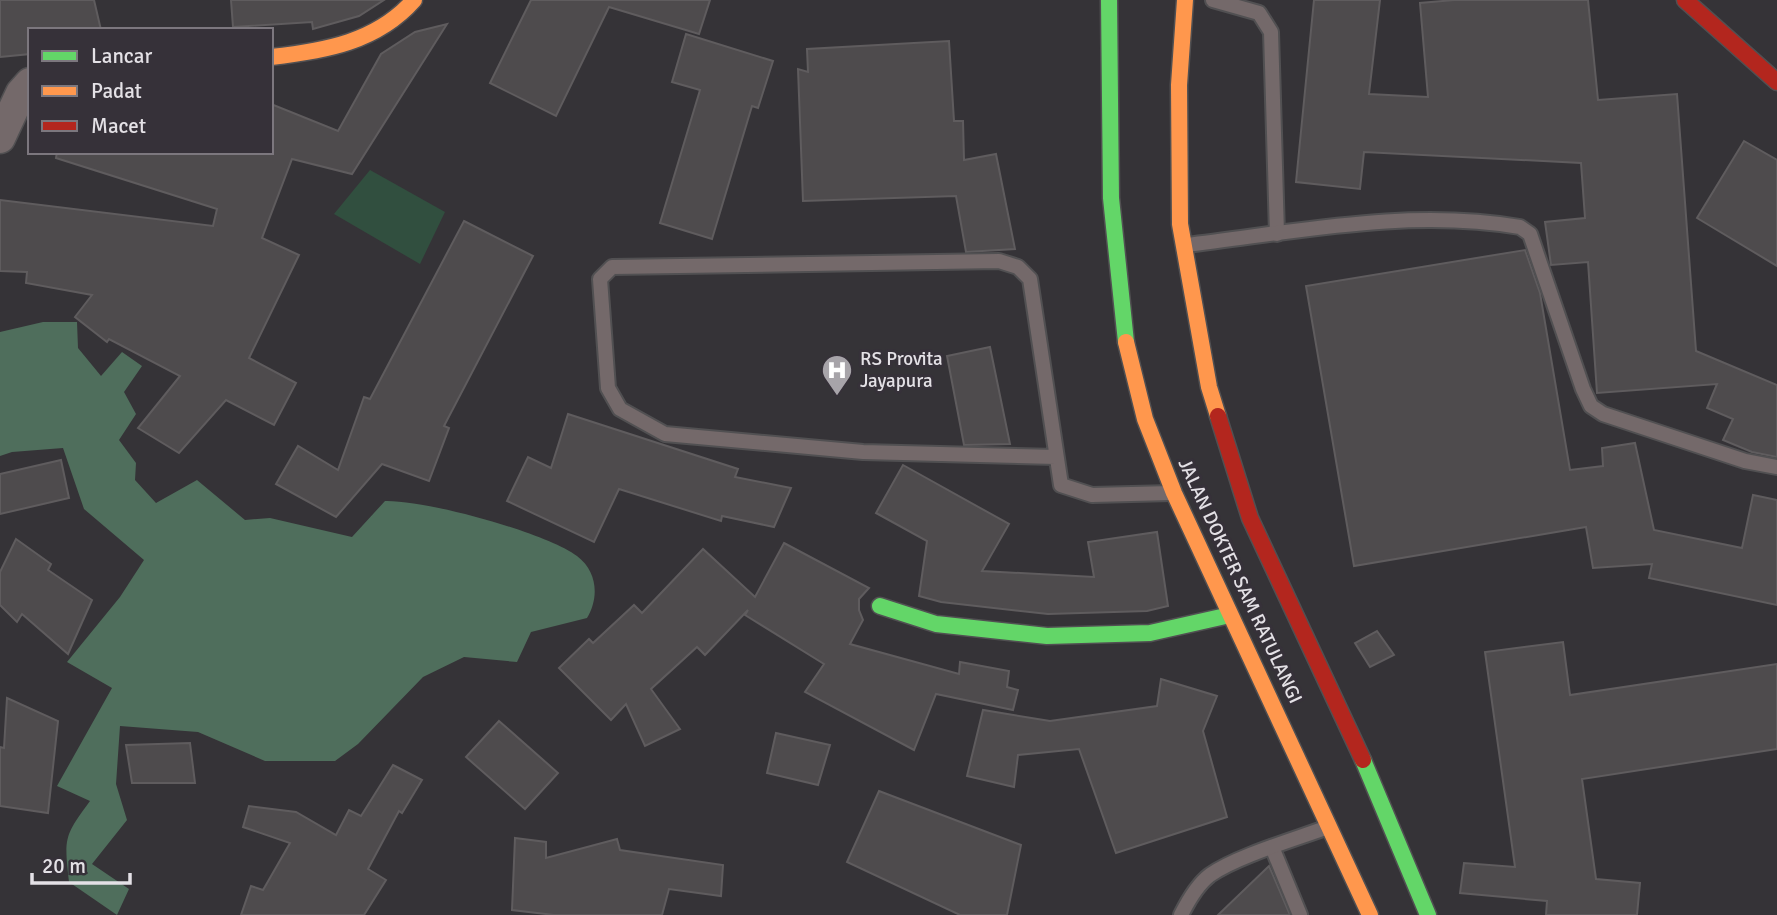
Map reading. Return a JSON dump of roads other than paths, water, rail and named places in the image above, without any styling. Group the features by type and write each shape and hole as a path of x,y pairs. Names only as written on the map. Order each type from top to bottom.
{"main road":[{"path":"273,57 329,49 373,34 414,0"},
{"name":"JALAN DOKTER SAM RATULANGI","path":"1109,0 1110,169 1121,315 1138,396 1173,493 1333,826 1370,915"},
{"name":"JALAN DOKTER SAM RATULANGI","path":"1185,0 1179,85 1180,224 1209,387 1250,518 1349,727 1428,915"},
{"path":"1685,0 1777,82"},
{"path":"880,606 936,624 1047,636 1150,633 1230,615"}],"street":[{"path":"0,138 21,93 28,85"}],"lane":[{"path":"1213,0 1259,13 1271,32 1277,234"},
{"path":"1184,246 1386,220 1447,218 1520,227 1530,234 1591,406 1604,414 1745,461 1777,467"},
{"path":"1056,457 863,452 665,434 620,409 608,388 600,279 612,267 999,261 1018,267 1030,279 1061,485 1092,495 1173,493"},
{"path":"1181,915 1195,892 1210,875 1272,847 1333,826"},
{"path":"1272,847 1300,915"}],"place":[{"name":"RS Provita Jayapura","path":"837,397"}]}
